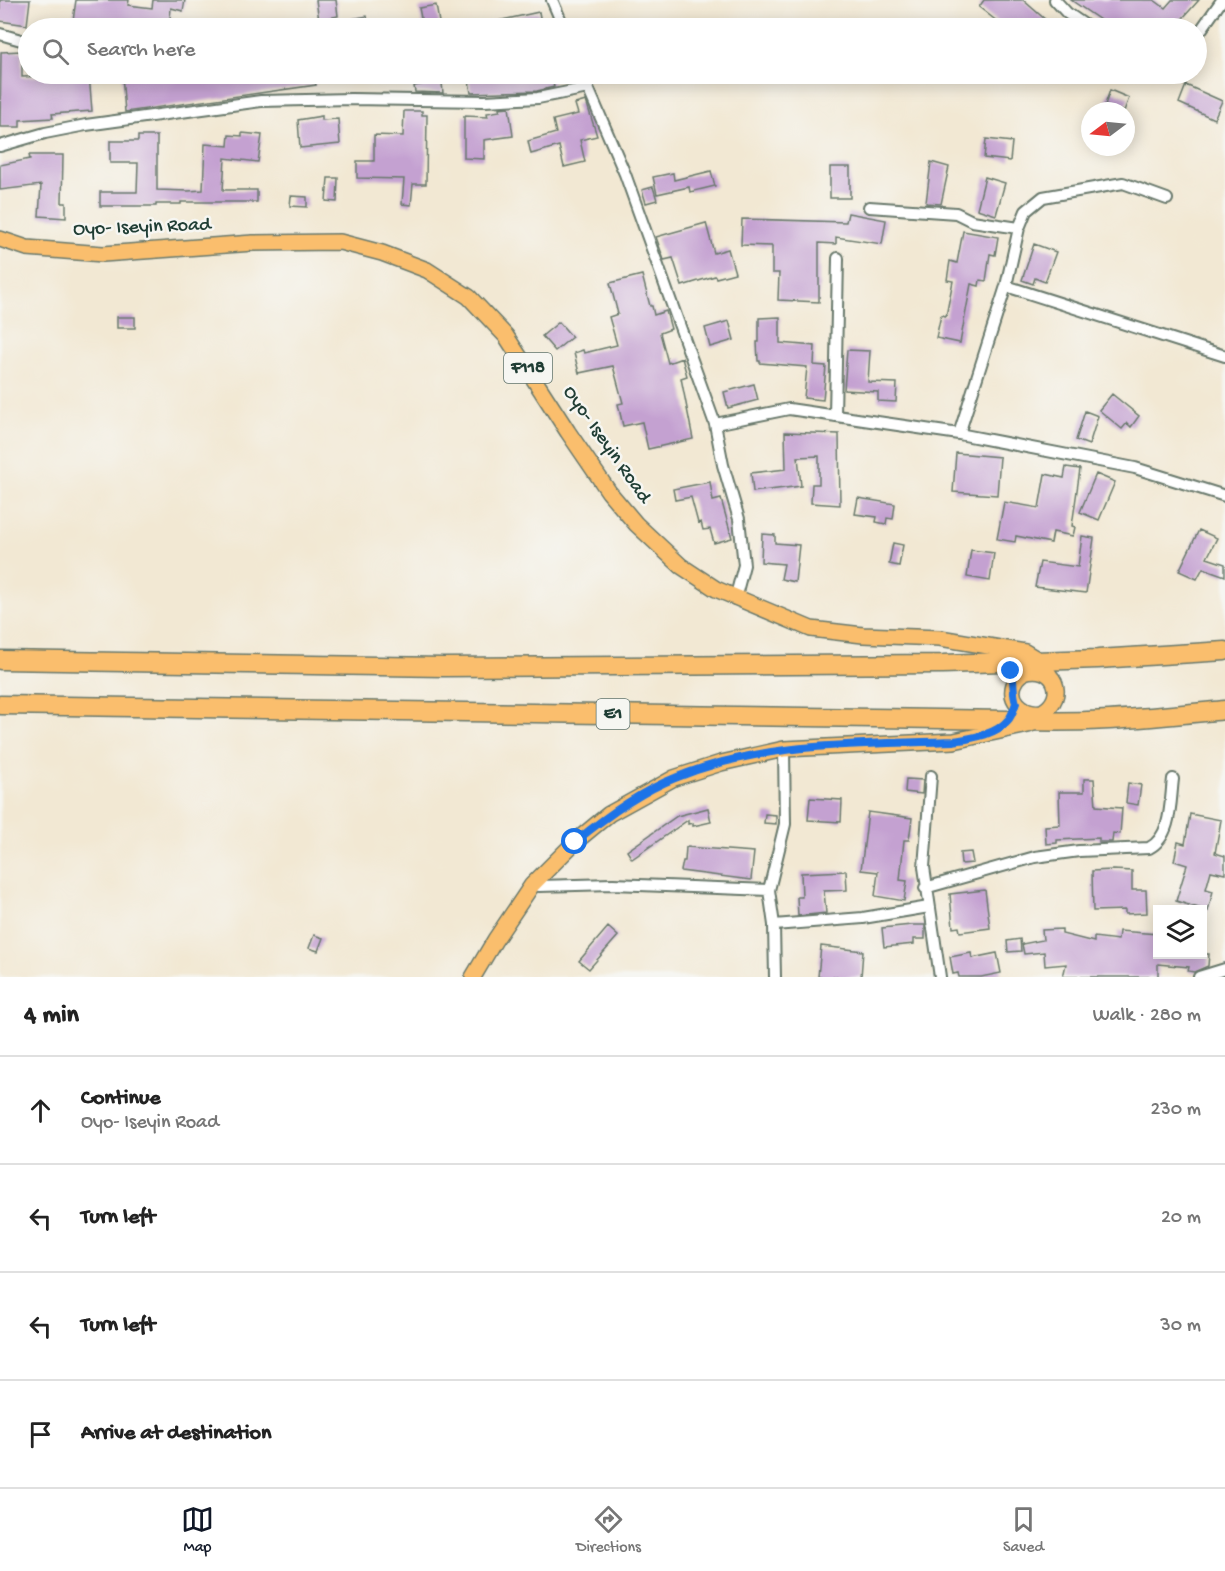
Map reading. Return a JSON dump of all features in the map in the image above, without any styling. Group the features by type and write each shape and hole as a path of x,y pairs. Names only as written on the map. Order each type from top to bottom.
{"highway":[{"path":"0,660 444,667 943,664 1225,651"},
{"name":"E1","path":"0,705 1009,720 1026,712 1108,721 1225,710"}],"main road":[{"name":"Oyo- Iseyin Road","path":"0,239 27,249 103,254 253,243 340,242 382,253 427,270 469,297 506,336 585,458 636,524 681,566 716,589 735,599 811,629 863,635 940,638 1025,652 1040,661"},
{"path":"989,645 1020,677"},
{"path":"473,977 532,885 575,842 609,814 674,778 721,763 784,749 954,741 1009,731 1026,712 1049,708 1053,703 1056,688 1040,661 1020,677 1014,696 1026,712"},
{"path":"1020,677 1038,670 1050,676"},
{"path":"982,736 1009,720"}],"street":[{"path":"552,0 560,18"},
{"path":"1055,0 1074,18"},
{"path":"1207,22 1222,0"},
{"path":"0,34 18,39"},
{"path":"586,84 625,174 715,424 723,465 739,519 744,565 735,599"},
{"path":"0,146 45,133 86,125 261,101 351,99 485,101 538,98 588,88"},
{"path":"959,434 1006,286 1018,228 1026,212 1043,197 1123,183 1167,199"},
{"path":"869,207 956,213 972,221 1018,228"},
{"path":"835,416 838,258"},
{"path":"1006,286 1225,356"},
{"path":"715,424 789,409 959,434 1135,468 1225,496"},
{"path":"776,977 774,925 769,890 785,824 784,749"},
{"path":"932,776 924,867 925,888 940,977"},
{"path":"925,888 1035,857 1079,851 1149,848 1159,843 1166,829 1173,779"},
{"path":"539,886 613,884 769,890"},
{"path":"774,925 863,918 929,907"},
{"path":"1199,977 1225,969"}],"building":[{"path":"0,0 30,0 28,18 18,18 18,24 0,21"},
{"path":"76,0 129,0 128,5 152,8 153,0 185,0 183,11 171,8 170,18 73,18"},
{"path":"316,0 336,0 338,16 319,18"},
{"path":"984,0 1023,0 1044,18 993,18 979,7"},
{"path":"1071,0 1154,0 1165,8 1172,0 1199,0 1183,18 1097,18"},
{"path":"436,5 438,18 421,18 419,8"},
{"path":"539,12 540,18 511,18"},
{"path":"18,51 18,84 90,84 92,111 52,114 53,118 20,120 20,127 0,127 1,52"},
{"path":"123,84 316,85 125,112"},
{"path":"442,84 443,93 415,92 414,86"},
{"path":"470,84 553,84 554,87 537,91 471,93"},
{"path":"1186,85 1222,101 1214,119 1179,103"},
{"path":"1110,90 1129,98 1127,102 1106,102"},
{"path":"586,101 597,136 580,140 585,162 564,167 559,146 531,154 528,141 556,133 553,120 578,114 575,104"},
{"path":"509,107 513,136 484,140 484,159 464,158 464,116 488,117 487,113"},
{"path":"404,111 422,111 422,115 427,115 426,184 413,184 411,205 402,204 404,179 357,178 357,161 374,161 374,135 403,136"},
{"path":"322,116 322,120 338,119 340,144 300,148 298,120"},
{"path":"242,133 262,135 258,162 225,158 223,190 257,190 257,202 181,202 181,204 156,204 156,206 100,206 100,192 137,192 138,163 110,163 110,141 138,141 138,136 157,136 157,190 188,191 203,190 205,144 228,146 229,135 242,136"},
{"path":"986,139 1012,142 1010,161 984,158"},
{"path":"29,155 63,155 62,203 66,203 66,218 39,216 41,185 0,190 0,165 30,159"},
{"path":"931,162 949,167 941,204 926,203"},
{"path":"830,167 850,167 850,198 830,198"},
{"path":"711,171 715,186 690,192 689,187 657,194 653,177 673,173 674,180"},
{"path":"985,177 1005,183 996,215 977,209"},
{"path":"328,178 338,178 337,202 326,201"},
{"path":"653,187 657,200 646,203 642,190"},
{"path":"291,196 307,197 307,207 290,206"},
{"path":"848,213 886,220 882,244 836,237 836,244 819,243 819,302 778,300 779,273 772,273 772,246 741,245 742,219 846,222"},
{"path":"706,223 714,253 728,249 735,273 716,278 715,276 682,286 673,258 664,260 656,237"},
{"path":"963,231 998,237 995,255 990,254 986,281 980,280 979,286 971,284 960,343 936,338 941,315 946,316 953,281 947,280 950,261 957,263"},
{"path":"1034,244 1056,252 1045,282 1035,278 1033,284 1022,280"},
{"path":"642,275 654,315 666,311 671,329 660,333 668,363 682,358 687,376 681,378 693,439 648,449 642,422 623,426 618,404 623,403 613,366 579,373 574,353 583,350 584,353 617,345 609,317 618,314 610,283"},
{"path":"117,317 135,317 135,328 117,328"},
{"path":"780,317 780,343 815,346 814,365 826,366 823,400 804,398 807,367 758,361 759,318"},
{"path":"729,321 734,340 710,347 705,328"},
{"path":"559,322 572,337 555,351 542,336"},
{"path":"847,350 870,351 868,382 897,383 896,402 878,401 878,392 844,390"},
{"path":"754,384 758,400 728,408 724,392"},
{"path":"1112,394 1139,416 1131,427 1127,423 1122,429 1099,410"},
{"path":"1085,411 1098,416 1089,445 1076,440"},
{"path":"785,432 839,434 840,505 811,503 812,484 819,484 819,456 798,457 801,486 753,492 751,473 786,469"},
{"path":"956,453 1000,457 997,495 953,492"},
{"path":"1066,467 1080,469 1072,526 1075,527 1073,536 1053,532 1051,543 1016,536 1015,542 997,539 1004,502 1039,508 1045,474 1064,478"},
{"path":"1096,474 1115,482 1099,520 1080,512"},
{"path":"710,482 713,501 721,499 732,538 714,543 710,529 703,530 701,522 698,523 691,497 675,500 673,489"},
{"path":"858,498 895,504 893,519 887,518 886,524 876,522 877,517 855,514"},
{"path":"1199,530 1217,538 1207,558 1225,564 1225,576 1203,568 1197,579 1179,571"},
{"path":"762,534 775,535 775,543 799,545 795,582 781,579 784,564 761,562"},
{"path":"1082,536 1094,538 1086,593 1035,587 1040,562 1078,567"},
{"path":"893,543 903,545 899,566 889,564"},
{"path":"971,550 994,553 990,581 967,577"},
{"path":"906,779 923,780 922,794 905,792"},
{"path":"1084,779 1094,779 1096,806 1122,808 1120,834 1113,833 1112,842 1099,842 1099,838 1057,840 1057,843 1046,844 1045,826 1060,825 1059,792 1084,792"},
{"path":"1128,783 1141,785 1138,805 1126,803"},
{"path":"810,798 842,800 841,822 808,820"},
{"path":"708,808 711,822 693,826 693,823 688,824 688,820 632,859 627,851 677,816"},
{"path":"868,812 912,818 909,840 904,840 900,880 907,881 904,901 875,896 878,872 861,870"},
{"path":"765,814 776,815 776,824 764,823"},
{"path":"1190,814 1221,820 1215,853 1225,856 1225,874 1211,871 1206,889 1213,891 1208,911 1207,905 1189,905 1176,901 1187,865 1174,861 1178,842 1185,844"},
{"path":"686,847 754,852 751,880 681,871 683,861 685,861"},
{"path":"971,852 973,863 961,864 960,853"},
{"path":"846,871 847,890 824,891 826,913 798,916 797,897 802,897 801,873"},
{"path":"1092,871 1132,871 1132,890 1146,890 1147,913 1125,914 1125,910 1093,911"},
{"path":"985,890 990,928 960,932 959,927 953,928 950,894"},
{"path":"925,925 925,939 914,939 914,944 884,947 882,928"},
{"path":"608,927 618,936 589,969 579,961"},
{"path":"1062,929 1062,934 1094,942 1094,937 1118,940 1119,931 1153,934 1153,959 1207,959 1207,954 1209,954 1208,966 1194,972 1188,971 1189,967 1158,964 1158,977 1063,977 1066,964 1045,966 1044,952 1024,954 1022,944 1043,940 1042,930"},
{"path":"314,935 323,938 318,951 309,948"},
{"path":"1020,939 1021,951 1008,952 1007,941"},
{"path":"821,946 863,951 861,977 818,977"},
{"path":"971,953 972,958 997,953 1001,973 981,977 959,977 958,973 953,974 950,957"}],"route":[{"path":"575,842 609,814 674,778 721,763 784,749 954,741 982,736 1009,720 1016,703 1013,689 1015,682 1011,671"}]}
